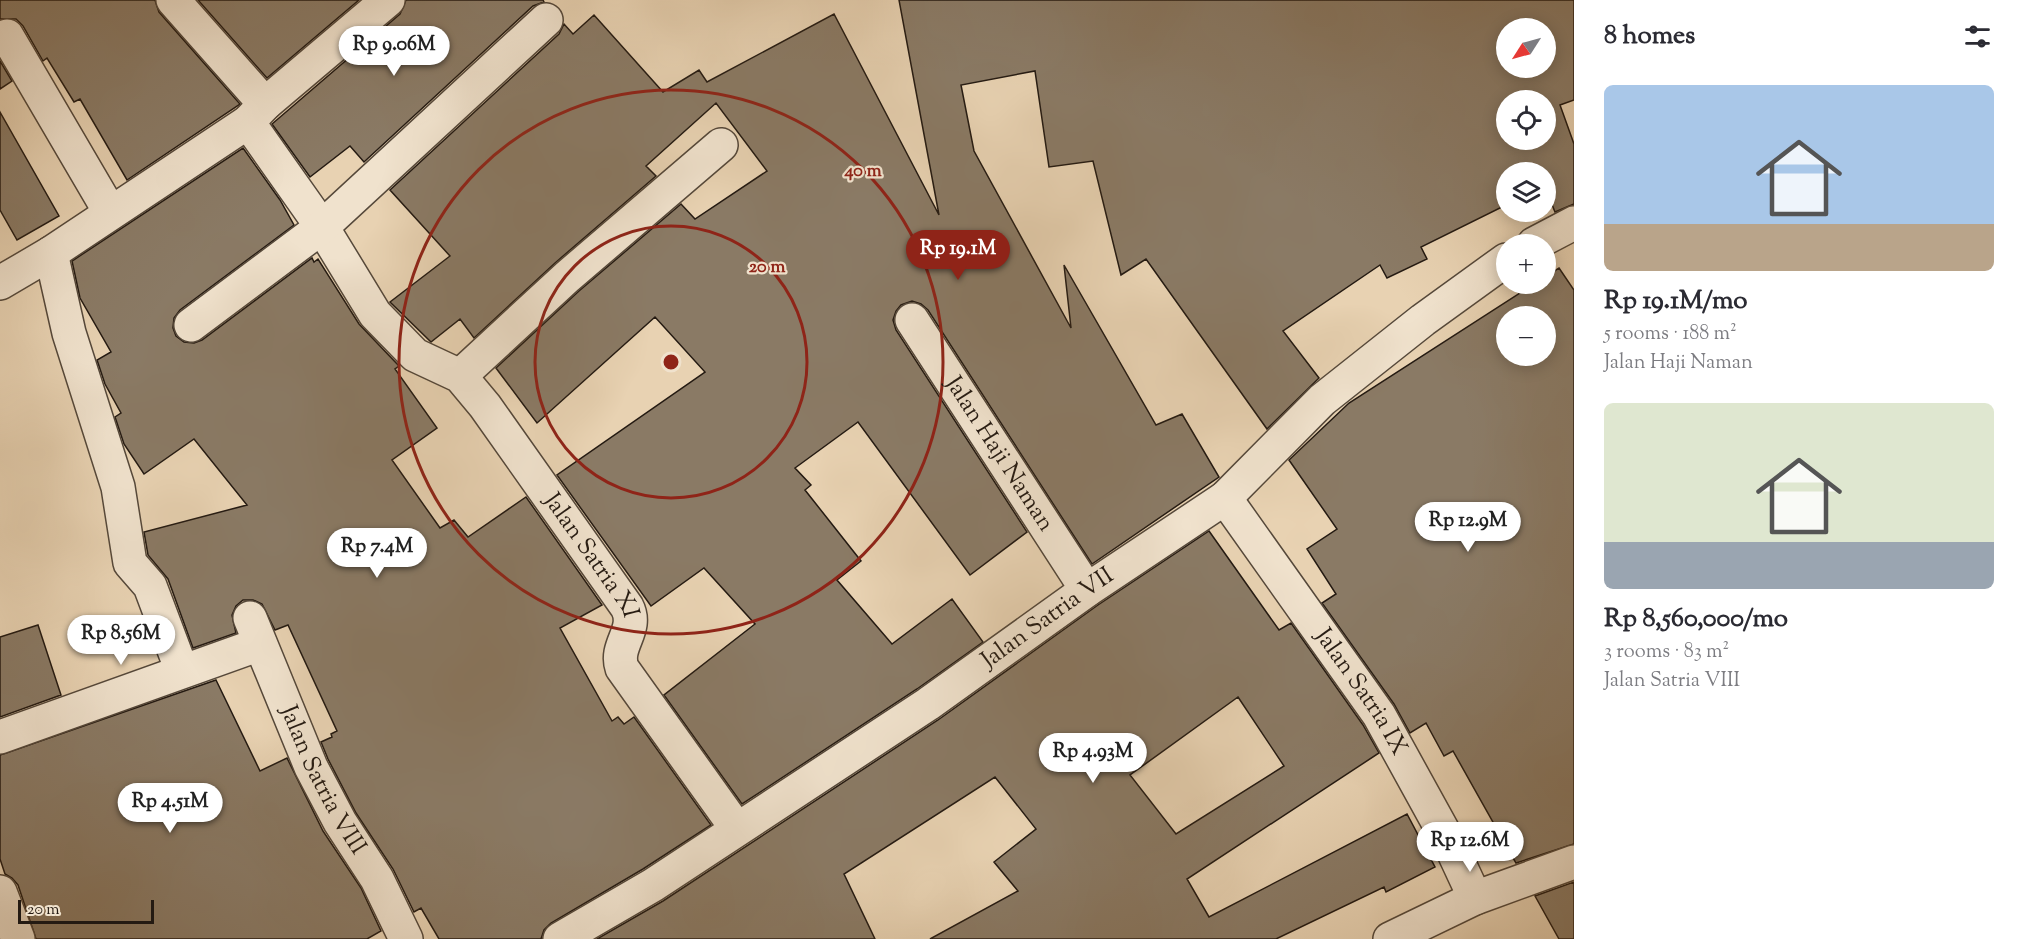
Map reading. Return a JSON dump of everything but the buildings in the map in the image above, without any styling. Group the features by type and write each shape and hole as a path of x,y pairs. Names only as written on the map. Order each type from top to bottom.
{"street":[{"path":"173,0 256,113 375,314 415,355 460,376 567,277 721,145"},
{"path":"0,283 51,253 256,113 388,0"},
{"path":"191,325 322,227 546,20"},
{"path":"7,36 110,212"},
{"path":"1553,234 1574,223"},
{"path":"0,737 182,671 150,586 142,580 130,563 118,486 69,333 51,253"},
{"name":"Jalan Satria VII","path":"560,939 653,885 928,704 1087,590 1225,498 1322,400 1423,320 1496,267"},
{"name":"Jalan Haji Naman","path":"912,320 1087,590"},
{"name":"Jalan Satria XI","path":"460,376 485,406 627,607 632,616 632,625 621,647 619,658 622,668 737,829"},
{"name":"Jalan Satria IX","path":"1225,498 1379,715 1443,831 1475,898"},
{"name":"Jalan Satria VIII","path":"182,671 255,631 311,767 340,822 376,879 405,939"},
{"path":"1390,939 1475,898 1574,862"},
{"path":"0,892 18,939"}]}
